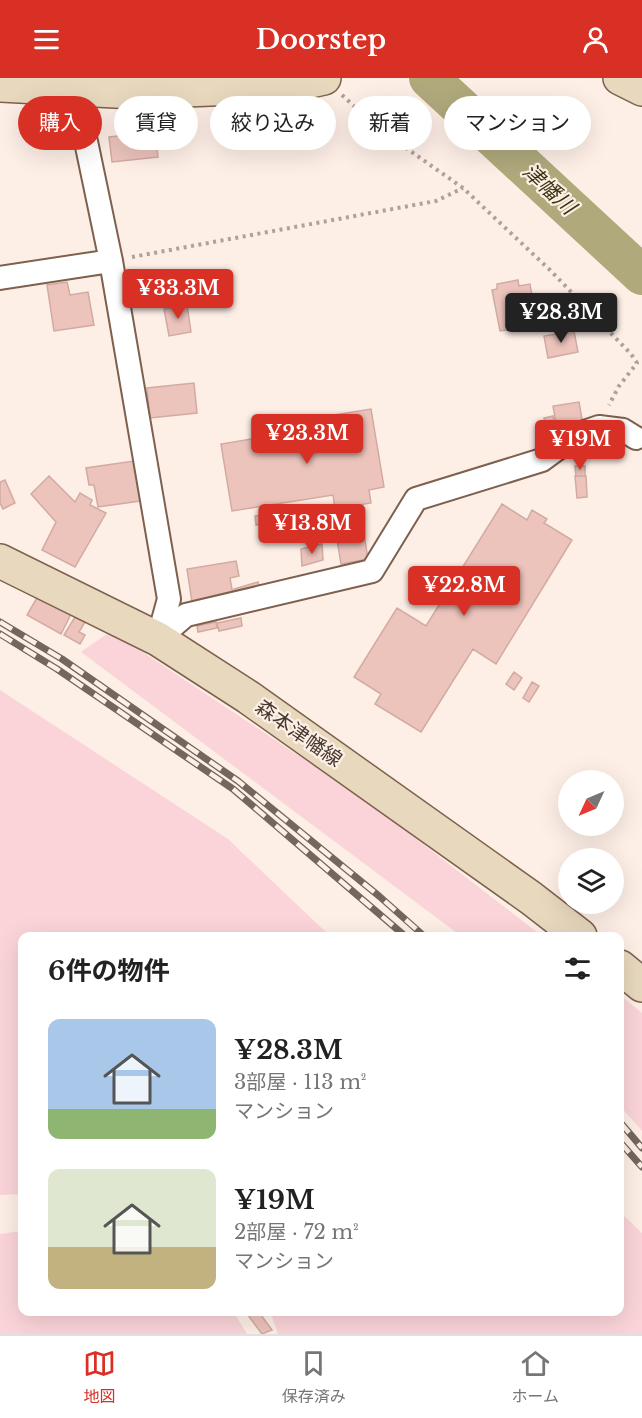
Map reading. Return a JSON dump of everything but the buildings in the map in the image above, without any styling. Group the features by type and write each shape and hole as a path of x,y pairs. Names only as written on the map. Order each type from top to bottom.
{"main road":[{"path":"620,78 642,89"},
{"path":"0,85 134,92 332,85"},
{"name":"森本津幡線","path":"0,561 158,639 248,697 531,898 575,932"},
{"path":"624,970 642,985"}],"street":[{"path":"75,89 111,261 169,599 158,639"},
{"path":"0,278 111,261"},
{"path":"158,639 186,615 372,571 416,499 542,460 576,435 599,427 623,430 636,438"}],"path":[{"path":"332,85 379,129 463,188 597,317 637,363 618,386 599,427"},
{"path":"111,261 436,201 463,188"}],"shaded area":[{"path":"111,631 367,801 537,932 456,932 81,652"},
{"path":"0,690 228,839 326,932 18,932 18,1194 0,1195"},
{"path":"624,998 642,1013 642,1131 624,1111"},
{"path":"624,1216 642,1233 642,1334 278,1334 272,1316 624,1316"},
{"path":"18,1232 18,1316 236,1316 247,1334 0,1334 0,1234"}],"waterway":[{"name":"津幡川","path":"429,78 642,275"}],"railway":[{"path":"0,622 62,659 238,781 420,932"},
{"path":"0,634 57,669 233,789 400,932"},
{"path":"624,1127 642,1148"},
{"path":"624,1147 642,1167"}]}
